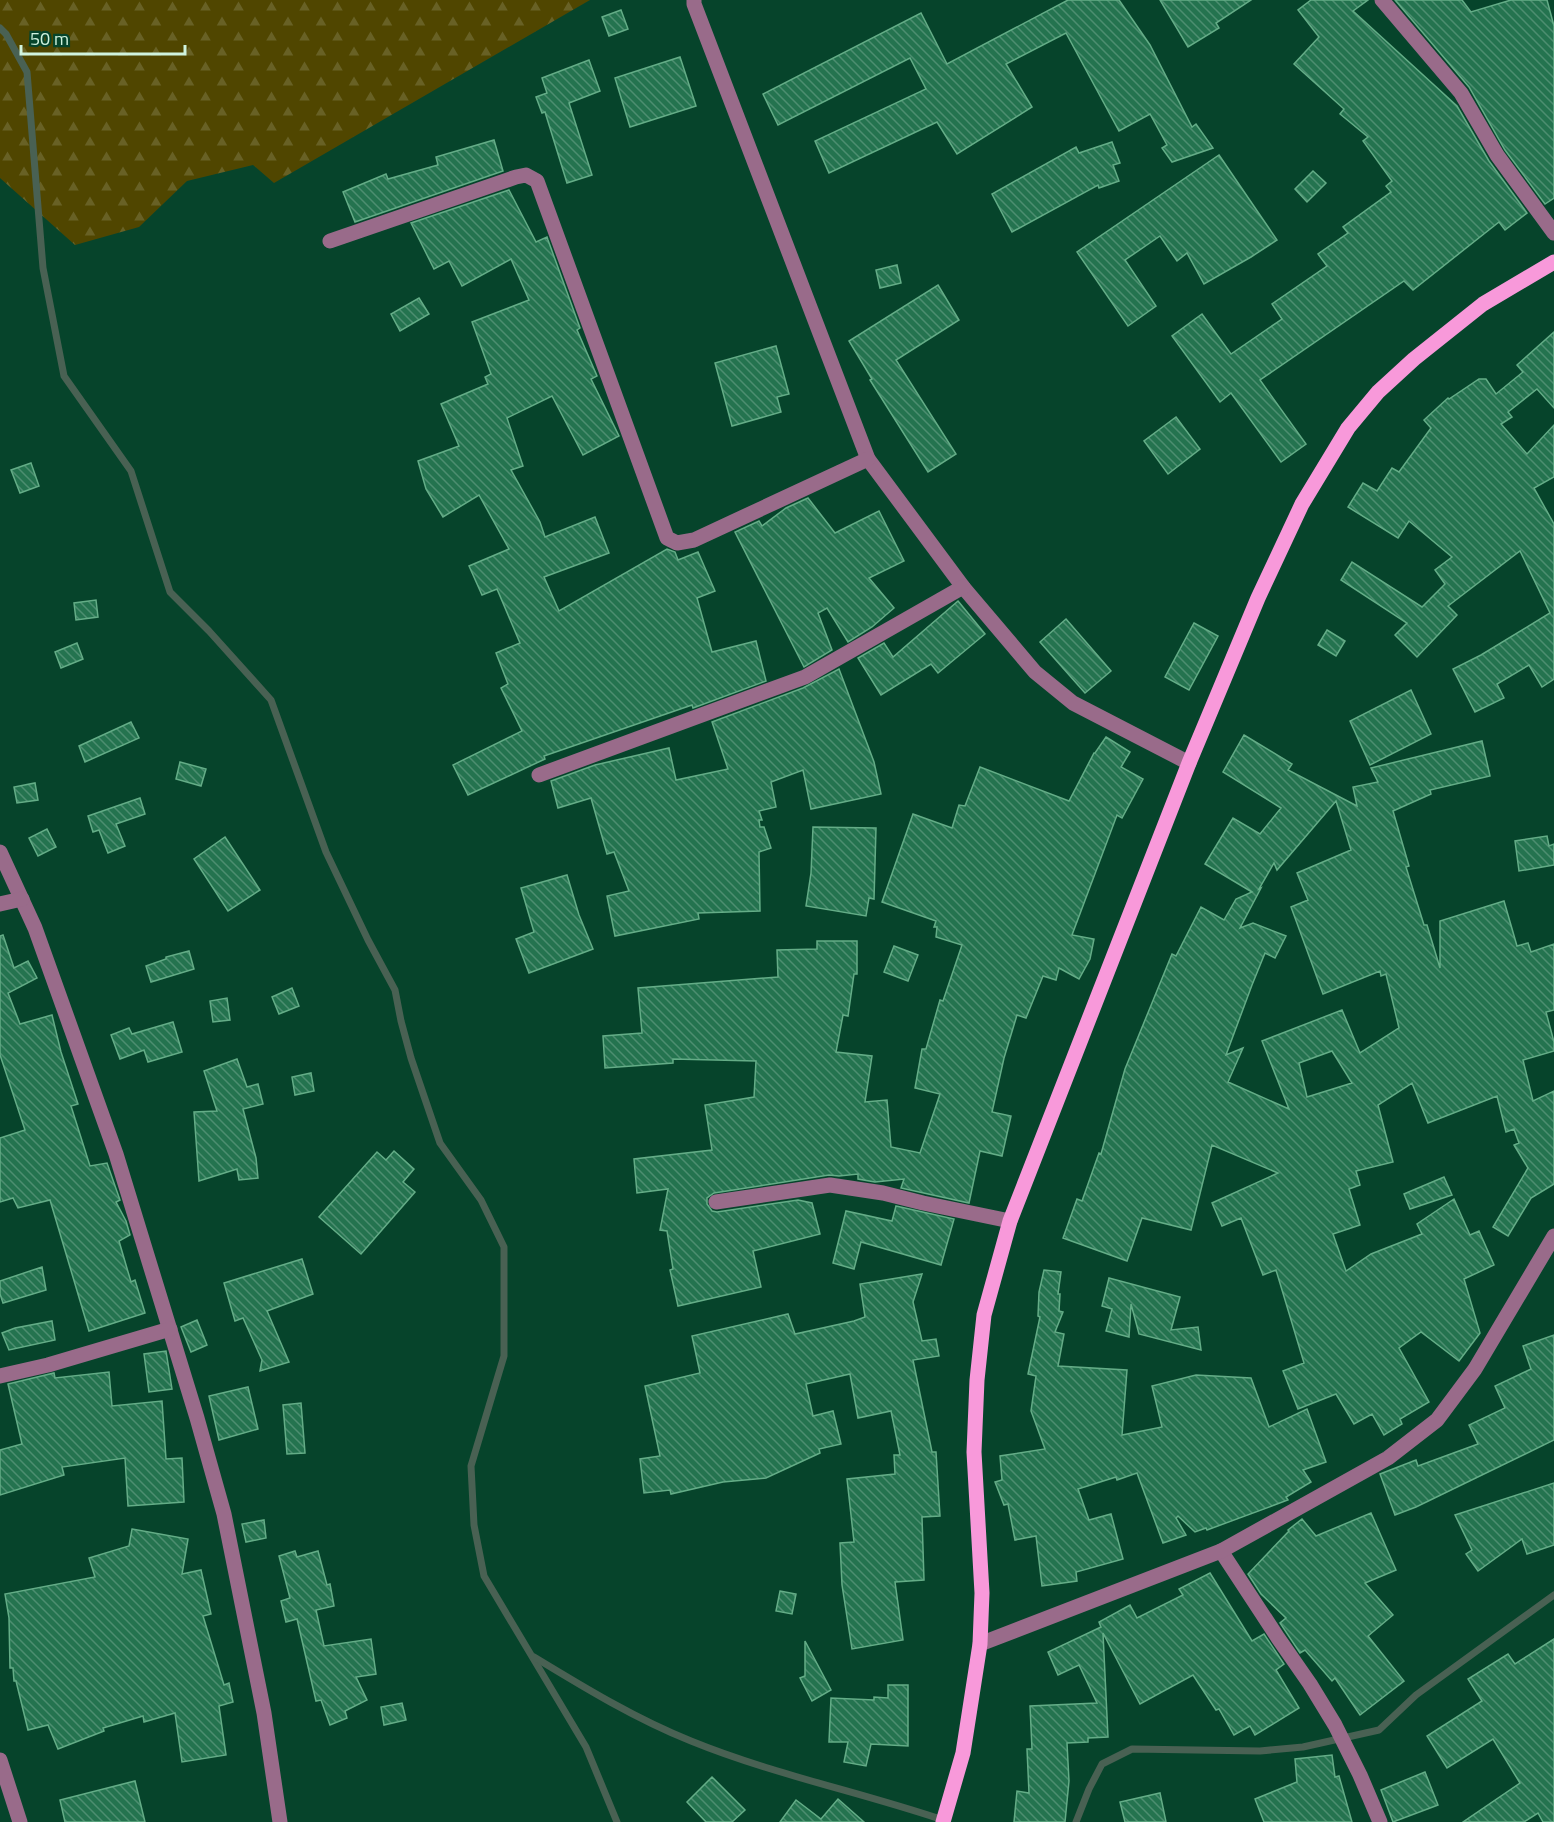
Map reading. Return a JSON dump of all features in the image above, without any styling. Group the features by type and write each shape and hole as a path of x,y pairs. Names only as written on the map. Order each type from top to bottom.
{"main road":[{"path":"944,1817 963,1753 980,1644 982,1593 974,1452 977,1380 984,1315 1010,1221 1189,763 1263,588 1302,504 1348,428 1378,392 1414,359 1483,304 1554,262"}],"street":[{"path":"694,0 868,459 963,587 1035,672 1073,703 1189,763"},
{"path":"1382,0 1461,93 1497,155 1554,233"},
{"path":"330,241 516,177 526,175 537,181 666,538 677,543 694,540 868,459"},
{"path":"538,775 805,677 963,587"},
{"path":"0,852 43,949 116,1154 224,1514 264,1713 280,1822"},
{"path":"0,904 22,899"},
{"path":"716,1202 830,1185 883,1193 1010,1221"},
{"path":"980,1644 1221,1551 1388,1458 1437,1420 1475,1369 1554,1236"},
{"path":"0,1376 48,1365 170,1329"},
{"path":"1221,1551 1335,1725 1380,1822"},
{"path":"0,1760 20,1822"}],"green space":[{"path":"0,0 590,0 274,183 253,165 187,181 139,227 75,245 0,178"}],"building":[{"path":"1068,0 1119,0 1150,45 1192,127 1196,124 1213,148 1172,162 1162,148 1167,145 1150,114 1119,131 1066,33 1006,64 1032,107 957,154 937,122 829,173 815,141 926,89 910,58 778,125 763,94 921,13 947,64"},
{"path":"1160,0 1251,0 1216,23 1219,28 1188,47"},
{"path":"1311,0 1368,0 1353,11 1457,106 1489,161 1527,213 1505,230 1499,222 1413,290 1404,281 1260,380 1306,444 1281,462 1231,393 1220,402 1172,336 1202,314 1231,354 1282,319 1272,304 1327,266 1318,254 1348,233 1343,227 1391,192 1386,186 1392,181 1363,141 1368,137 1340,114 1344,109 1294,64 1319,37 1298,10"},
{"path":"1395,0 1462,0 1471,12 1511,0 1547,0 1554,26 1554,198 1545,204 1505,150 1469,87"},
{"path":"621,10 628,29 609,36 602,17"},
{"path":"680,57 696,106 630,127 615,78"},
{"path":"589,60 600,91 569,103 592,175 567,183 545,112 542,113 536,97 547,93 542,78"},
{"path":"494,140 503,171 355,222 343,192 386,174 388,179 438,165 436,157"},
{"path":"1112,142 1120,163 1113,165 1119,181 1099,188 1098,185 1012,232 992,194 1076,147 1079,153"},
{"path":"1219,155 1277,240 1204,284 1187,253 1177,261 1160,236 1125,260 1156,306 1128,326 1077,252"},
{"path":"1313,171 1326,183 1307,202 1295,189"},
{"path":"509,190 536,242 547,237 580,328 577,330 597,376 591,379 619,436 583,455 552,396 507,418 523,466 511,470 540,522 545,537 595,517 609,553 544,577 559,611 667,549 675,552 678,560 698,552 715,591 697,598 712,652 756,641 766,681 693,708 692,705 544,756 545,759 468,795 453,765 522,731 501,688 508,684 496,653 520,643 497,589 482,595 469,566 509,549 479,495 443,517 426,489 418,461 459,446 441,404 488,384 485,377 491,374 472,322 529,300 511,259 462,286 449,261 434,269 411,223"},
{"path":"897,265 901,283 880,288 876,270"},
{"path":"938,285 959,320 896,360 956,454 928,472 870,380 872,379 849,341"},
{"path":"419,298 429,314 400,331 391,314"},
{"path":"1554,332 1554,408 1537,389 1508,412 1512,417 1501,424 1527,454 1554,425 1554,477 1534,488 1554,524 1554,679 1542,687 1529,665 1497,684 1504,698 1475,712 1453,669 1481,655 1550,613 1520,551 1448,606 1457,615 1417,657 1395,635 1407,623 1341,580 1352,562 1422,607 1445,584 1435,570 1452,557 1409,521 1398,538 1348,507 1363,483 1377,491 1392,468 1399,472 1431,428 1424,420 1448,398 1479,379 1486,379 1496,394 1523,372 1517,365"},
{"path":"776,346 789,394 777,397 781,412 732,426 715,363"},
{"path":"1176,417 1200,449 1168,474 1144,441"},
{"path":"31,463 39,486 20,493 11,470"},
{"path":"808,498 835,533 879,511 904,561 869,578 894,608 872,627 848,642 827,608 818,613 832,650 804,667 735,532 759,521 762,526 786,508"},
{"path":"96,600 98,617 76,620 74,603"},
{"path":"958,601 985,634 938,673 931,664 881,695 858,658 884,643 893,657"},
{"path":"1066,619 1111,671 1085,693 1040,642"},
{"path":"1194,623 1218,636 1189,690 1165,677"},
{"path":"1327,630 1345,641 1336,656 1318,645"},
{"path":"77,643 83,659 61,668 55,652"},
{"path":"839,669 874,762 881,794 811,809 803,770 771,782 776,807 759,811 762,820 759,820 760,827 764,827 771,848 759,852 760,911 698,913 699,919 615,936 607,896 629,891 614,852 607,854 591,798 558,808 551,781 595,765 669,748 676,780 728,769 712,722 803,688"},
{"path":"1411,690 1431,734 1370,765 1350,721"},
{"path":"131,722 139,738 85,762 79,746"},
{"path":"1244,735 1292,764 1288,770 1357,806 1353,787 1378,782 1371,768 1482,741 1490,776 1430,790 1431,794 1393,811 1409,866 1406,867 1424,925 1427,925 1440,968 1440,921 1504,901 1517,946 1528,943 1531,952 1554,944 1554,1010 1546,1012 1554,1042 1554,1051 1523,1060 1533,1101 1554,1091 1554,1184 1531,1198 1508,1236 1493,1227 1528,1168 1514,1145 1519,1143 1514,1129 1506,1132 1497,1096 1428,1123 1412,1083 1378,1105 1393,1162 1356,1171 1360,1185 1349,1189 1360,1225 1333,1234 1346,1271 1371,1254 1422,1234 1417,1224 1454,1199 1470,1235 1479,1231 1494,1265 1464,1279 1480,1333 1459,1361 1421,1332 1399,1348 1429,1402 1400,1419 1402,1424 1384,1435 1372,1414 1354,1424 1336,1394 1298,1409 1283,1371 1304,1363 1276,1270 1263,1275 1241,1218 1222,1226 1212,1203 1278,1173 1212,1145 1191,1230 1142,1218 1127,1261 1063,1238 1077,1199 1082,1201 1099,1153 1101,1154 1125,1069 1172,954 1176,956 1201,907 1224,920 1236,899 1252,892 1205,864 1233,818 1260,834 1281,808 1223,772","holes":["1336,801 1351,850 1297,873 1308,900 1291,907 1323,994 1380,971 1381,976 1386,974 1399,1028 1360,1053 1342,1010 1262,1041 1289,1109 1228,1082 1243,1048 1226,1055 1252,985 1265,953 1275,958 1286,936 1253,923 1240,928 1274,863 1277,870","1332,1051 1352,1083 1307,1097 1299,1063"]},
{"path":"1106,737 1130,752 1121,767 1143,779 1122,818 1117,815 1072,935 1094,939 1090,959 1079,979 1059,968 1056,980 1043,976 1026,1018 1017,1015 1004,1058 992,1112 1011,1116 1002,1156 980,1151 969,1203 901,1188 904,1179 875,1182 858,1179 858,1174 829,1175 714,1193 707,1198 707,1204 712,1211 717,1212 798,1200 812,1203 820,1234 753,1251 761,1287 678,1306 670,1270 673,1269 667,1231 660,1230 668,1189 637,1193 634,1159 712,1150 705,1105 754,1097 756,1061 673,1059 673,1063 605,1068 603,1036 642,1033 638,988 778,977 777,950 817,949 817,941 857,941 857,974 854,974 848,1016 843,1015 836,1052 872,1056 865,1102 887,1100 891,1147 920,1153 940,1094 915,1088 922,1049 926,1049 940,1000 943,1001 962,945 936,937 937,927 934,927 936,921 882,902 913,814 952,828 959,805 965,806 980,767 1069,801 1094,753"},
{"path":"180,762 206,769 201,786 176,779"},
{"path":"35,783 38,800 17,803 14,787"},
{"path":"140,798 145,814 116,824 125,846 108,853 99,830 93,832 88,816"},
{"path":"813,827 876,828 874,899 869,898 866,916 806,906 811,873"},
{"path":"47,829 56,847 38,856 29,838"},
{"path":"1547,836 1549,846 1554,844 1554,865 1519,871 1515,841"},
{"path":"225,837 260,890 228,911 194,859"},
{"path":"567,875 579,915 593,949 529,973 516,939 534,932 521,888"},
{"path":"3,935 14,968 28,961 37,978 8,993 20,1024 52,1015 78,1104 71,1106 90,1166 107,1163 120,1200 116,1202 130,1235 119,1241 131,1282 135,1280 145,1313 89,1331 50,1200 18,1208 13,1198 0,1202 0,1138 25,1130 0,1055 0,936"},
{"path":"894,946 918,955 908,981 884,972"},
{"path":"189,951 194,969 151,982 146,966 166,959 166,957"},
{"path":"292,988 299,1006 279,1014 272,997"},
{"path":"227,998 230,1020 213,1022 210,1001"},
{"path":"173,1022 182,1052 148,1062 144,1050 120,1059 111,1035 129,1028 132,1034"},
{"path":"237,1059 247,1087 258,1084 263,1104 243,1109 256,1158 258,1178 239,1180 237,1169 199,1181 194,1112 217,1111 204,1071"},
{"path":"311,1073 314,1091 295,1095 292,1077"},
{"path":"394,1151 414,1169 403,1182 415,1192 361,1254 319,1217 377,1152 386,1160"},
{"path":"1444,1177 1452,1195 1410,1209 1404,1194"},
{"path":"896,1206 954,1219 941,1265 861,1242 854,1269 833,1263 846,1211 892,1221"},
{"path":"302,1259 313,1294 267,1311 289,1362 260,1371 262,1360 243,1318 235,1321 224,1283"},
{"path":"42,1267 46,1290 3,1303 0,1281"},
{"path":"1044,1270 1061,1272 1058,1294 1060,1294 1059,1311 1063,1312 1055,1332 1064,1334 1058,1366 1127,1370 1122,1435 1162,1427 1152,1386 1196,1375 1251,1378 1269,1427 1307,1409 1326,1462 1303,1470 1311,1482 1286,1497 1288,1500 1207,1530 1206,1528 1195,1532 1178,1516 1176,1518 1186,1535 1163,1543 1137,1473 1078,1489 1089,1520 1111,1514 1123,1559 1076,1572 1077,1581 1042,1586 1036,1536 1015,1540 1008,1504 1004,1505 995,1482 1002,1480 1000,1456 1045,1449 1031,1411 1036,1376 1028,1374 1040,1317 1038,1316 1039,1292"},
{"path":"922,1274 913,1302 922,1341 936,1339 939,1356 913,1360 932,1452 936,1452 940,1516 922,1517 924,1580 895,1582 903,1640 852,1649 842,1585 840,1543 854,1542 847,1479 895,1474 894,1455 900,1455 891,1411 858,1418 850,1374 806,1384 813,1416 833,1411 841,1444 819,1449 820,1453 766,1478 723,1482 671,1494 670,1490 644,1493 640,1459 660,1456 645,1386 700,1373 692,1336 788,1314 795,1334 854,1321 865,1317 860,1284"},
{"path":"1109,1278 1180,1297 1171,1330 1198,1327 1201,1350 1139,1334 1131,1304 1129,1337 1106,1331 1112,1309 1102,1306"},
{"path":"197,1320 207,1345 191,1352 181,1327"},
{"path":"52,1321 55,1340 9,1350 2,1333 15,1328"},
{"path":"1554,1335 1554,1440 1395,1515 1380,1474 1416,1460 1418,1466 1478,1444 1469,1425 1505,1408 1495,1386 1531,1369 1523,1346"},
{"path":"166,1351 172,1389 149,1392 144,1354"},
{"path":"109,1372 112,1406 162,1401 166,1459 182,1458 184,1502 128,1506 125,1458 62,1467 64,1475 0,1495 0,1450 22,1444 8,1384 54,1373 55,1378"},
{"path":"248,1387 258,1429 219,1440 209,1396"},
{"path":"301,1403 305,1453 287,1454 283,1405"},
{"path":"1554,1483 1554,1545 1527,1554 1522,1539 1478,1571 1466,1554 1472,1550 1455,1515"},
{"path":"1371,1513 1396,1570 1365,1583 1393,1615 1368,1636 1404,1681 1360,1715 1335,1678 1332,1681 1305,1650 1300,1653 1280,1623 1286,1618 1261,1594 1248,1574 1288,1530 1302,1519 1316,1536"},
{"path":"264,1520 266,1538 246,1542 242,1524"},
{"path":"132,1529 188,1539 182,1574 201,1570 211,1614 203,1616 224,1685 229,1683 233,1702 219,1706 226,1755 182,1762 175,1713 144,1722 143,1716 103,1728 104,1731 58,1749 48,1725 28,1730 16,1681 14,1681 13,1668 10,1668 9,1618 5,1594 95,1577 89,1558 129,1546"},
{"path":"295,1551 297,1557 318,1551 327,1585 330,1584 334,1606 316,1610 324,1646 371,1639 376,1674 356,1677 367,1700 345,1711 347,1718 330,1725 321,1700 316,1701 297,1619 286,1622 281,1601 290,1598 279,1556"},
{"path":"1210,1573 1252,1641 1264,1634 1284,1664 1276,1670 1299,1708 1255,1735 1250,1726 1234,1735 1219,1709 1216,1710 1193,1675 1140,1704 1103,1633 1108,1737 1088,1738 1088,1742 1067,1743 1069,1781 1065,1822 1014,1822 1017,1791 1029,1793 1027,1749 1032,1749 1030,1706 1097,1703 1079,1665 1058,1675 1048,1652 1101,1627 1099,1622 1130,1605 1137,1618 1183,1595 1179,1589"},
{"path":"780,1591 796,1594 792,1614 776,1611"},
{"path":"1554,1639 1554,1822 1543,1822 1538,1813 1524,1822 1463,1822 1520,1783 1493,1739 1447,1768 1427,1736 1482,1701 1468,1679 1508,1654 1515,1664"},
{"path":"805,1641 831,1690 812,1701 800,1678 805,1676"},
{"path":"888,1685 908,1685 908,1746 871,1744 866,1766 844,1762 848,1742 829,1742 831,1698 874,1700 874,1697 888,1698"},
{"path":"402,1703 406,1720 384,1725 381,1707"},
{"path":"1332,1755 1335,1777 1339,1776 1352,1822 1264,1822 1255,1799 1297,1782 1295,1759"},
{"path":"1425,1772 1438,1805 1393,1822 1381,1790"},
{"path":"712,1777 745,1810 732,1822 706,1822 687,1802"},
{"path":"135,1781 145,1822 65,1822 60,1800"},
{"path":"1160,1793 1166,1822 1125,1822 1120,1802"},
{"path":"838,1799 864,1822 780,1822 796,1800 821,1819"}],"waterway":[{"path":"0,28 6,34 27,72 43,268 64,376 131,471 170,592 209,631 271,700 326,852 395,990 411,1058 440,1143 481,1200 504,1247 504,1356 471,1466 474,1525 484,1576 586,1747 617,1822"},
{"path":"1076,1822 1102,1764 1132,1749 1260,1751 1303,1747 1379,1730 1416,1695 1554,1595"},
{"path":"534,1657 631,1713 691,1741 784,1773 943,1820"}]}
